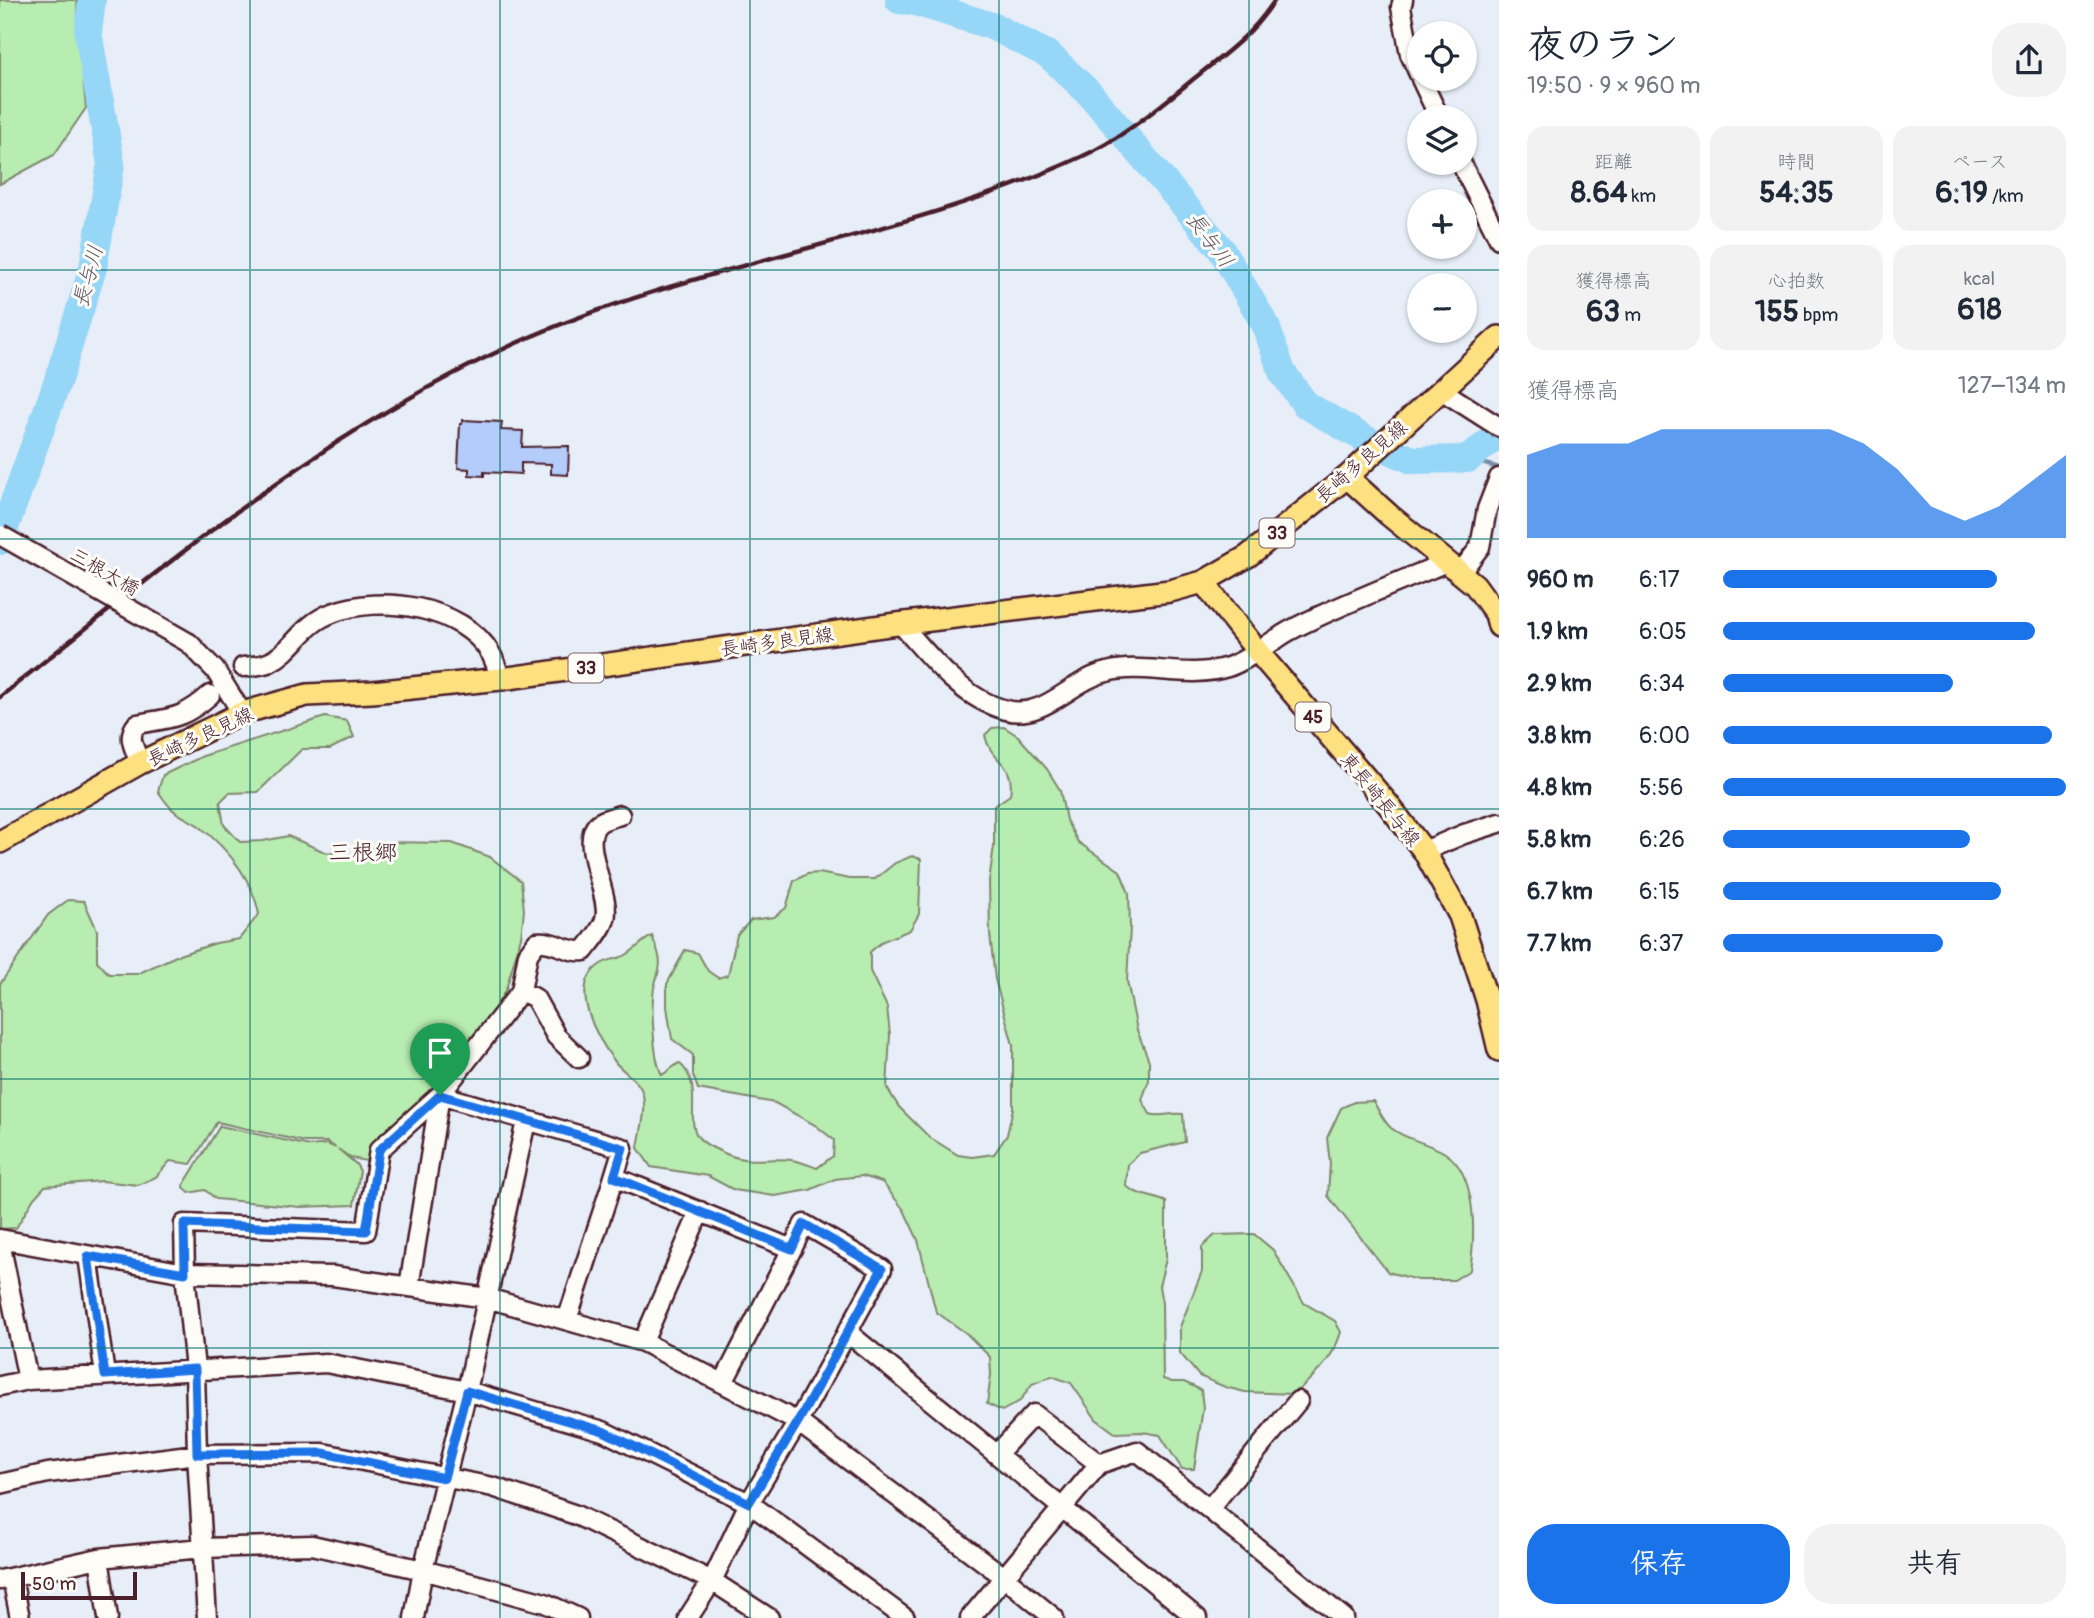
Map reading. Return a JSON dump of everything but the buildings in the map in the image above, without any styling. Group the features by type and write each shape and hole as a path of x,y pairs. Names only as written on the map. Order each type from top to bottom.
{"main road":[{"name":"長崎多良見線","path":"0,842 141,763 242,713 307,695 372,692 501,679 901,624 1170,591 1203,582 1248,556 1353,471 1499,337"},
{"path":"1353,471 1475,585 1496,614 1499,626"},
{"name":"東長崎長与線","path":"1203,582 1424,851 1460,916 1499,1050"}],"street":[{"path":"1404,0 1401,7 1407,38"},
{"path":"1467,175 1499,239"},
{"path":"1441,390 1494,423"},
{"path":"901,624 935,662 976,697 1004,710 1022,713 1042,707 1107,671 1200,673 1229,667 1315,618 1454,567 1480,547 1487,509 1499,478"},
{"name":"三根大橋","path":"0,535 189,643 215,670 242,713"},
{"path":"243,667 268,663 285,652 309,625 332,612 365,606 406,604 453,620 475,637 491,653 501,679"},
{"path":"141,763 131,739 131,731 137,724 172,718 192,710 210,695"},
{"path":"207,1618 195,1369 185,1273 184,1224 366,1231 379,1150 440,1095 521,991 528,954 537,942 547,941 574,952 584,951 606,919 605,895 593,862 593,834 598,824 620,815"},
{"path":"1424,851 1499,823"},
{"path":"521,991 535,998 556,1036 579,1058"},
{"path":"440,1095 623,1148 567,1320"},
{"path":"409,1287 440,1095"},
{"path":"414,1618 526,1121"},
{"path":"614,1177 792,1249"},
{"path":"643,1342 700,1211"},
{"path":"688,1618 712,1581 749,1503 798,1422 882,1269 804,1224 723,1383"},
{"path":"28,1380 0,1241 185,1273 333,1276 487,1298 643,1342 798,1422 1004,1577 1054,1618"},
{"path":"88,1256 105,1375"},
{"path":"847,1332 1197,1618"},
{"path":"0,1386 28,1380 326,1363 467,1391 603,1431 749,1503 905,1618"},
{"path":"1209,1509 1298,1402"},
{"path":"997,1454 1034,1414 1100,1464"},
{"path":"970,1618 1100,1464 1137,1451 1344,1618"},
{"path":"0,1484 48,1474 197,1454 323,1453 493,1487 576,1515 712,1581 769,1618"},
{"path":"20,1618 6,1579 99,1559 202,1548 312,1545 423,1570 545,1603 578,1618"},
{"path":"99,1559 108,1618"}],"green space":[{"path":"0,0 77,0 86,108 54,155 0,184"},
{"path":"325,717 347,721 354,737 330,749 302,749 258,792 229,793 220,802 224,825 240,842 288,836 325,852 359,856 380,842 452,843 490,857 521,881 524,910 521,937 506,989 490,1017 437,1087 378,1139 366,1161 351,1158 338,1149 356,1164 360,1171 354,1205 300,1207 216,1199 205,1190 189,1193 183,1186 220,1126 310,1146 327,1144 336,1148 327,1142 305,1142 217,1122 191,1164 170,1161 156,1177 138,1185 102,1181 45,1186 34,1198 16,1228 0,1229 0,984 48,915 68,900 84,901 97,930 97,961 109,974 137,974 176,956 216,943 239,939 259,914 251,888 220,844 175,811 165,800 158,791 163,775 203,756"},
{"path":"1004,727 1018,736 1047,769 1060,790 1066,820 1078,842 1120,871 1129,893 1127,981 1137,1030 1149,1061 1149,1080 1142,1100 1150,1114 1183,1114 1185,1142 1140,1153 1128,1164 1126,1186 1166,1202 1166,1259 1159,1286 1162,1303 1163,1379 1184,1382 1201,1390 1203,1408 1194,1469 1182,1469 1160,1435 1142,1432 1115,1433 1096,1419 1071,1383 1052,1376 1032,1384 1020,1401 1002,1411 987,1404 991,1375 990,1357 966,1333 936,1312 918,1240 904,1210 882,1182 862,1176 835,1179 810,1190 775,1196 734,1190 708,1176 651,1167 638,1148 644,1108 641,1090 636,1081 609,1053 589,1013 586,986 591,974 601,964 626,955 652,936 660,960 653,1008 659,1067 662,1075 679,1063 687,1072 693,1092 693,1122 699,1138 731,1156 757,1160 791,1160 817,1168 833,1156 834,1140 815,1125 775,1103 698,1089 693,1075 693,1055 672,1039 667,984 685,950 698,953 708,971 718,978 728,975 737,935 751,920 774,917 786,908 794,881 807,874 875,879 895,863 912,856 921,859 919,914 910,930 883,941 870,952 870,971 887,1007 890,1035 887,1088 899,1107 929,1137 958,1155 972,1157 994,1154 1007,1135 1013,1108 1013,1045 995,979 990,934 989,881 994,846 994,806 1010,795 1011,784 1006,768 992,751 985,735 992,728"},
{"path":"1373,1101 1391,1128 1445,1153 1456,1163 1464,1176 1472,1207 1472,1256 1470,1270 1454,1280 1418,1280 1388,1272 1328,1196 1330,1163 1327,1138 1341,1108 1354,1102"},
{"path":"1254,1234 1273,1250 1304,1303 1335,1321 1341,1332 1328,1359 1294,1394 1245,1392 1225,1387 1199,1376 1180,1353 1180,1327 1202,1271 1202,1247 1215,1235"}],"waterway":[{"name":"長与川","path":"0,541 57,383 93,268 111,164 88,32 92,0"},
{"name":"長与川","path":"899,0 912,1 992,26 1049,55 1090,94 1221,249 1266,326 1282,372 1306,405 1365,439 1412,460 1468,459 1499,434"},
{"path":"1468,459 1499,468"}],"railway":[{"path":"0,697 246,505 309,461 442,380 512,345 652,292 940,210 1011,186 1081,157 1112,141 1141,121 1225,54 1255,26 1275,0"}],"district":[{"name":"三根郷","path":"363,852"}],"route":[{"path":"440,1095 623,1148 614,1177 792,1249 804,1224 882,1269 798,1422 749,1503 603,1431 467,1391 444,1478 323,1453 197,1454 195,1369 105,1375 88,1256 185,1273 184,1224 366,1231 379,1150 440,1095"}]}
